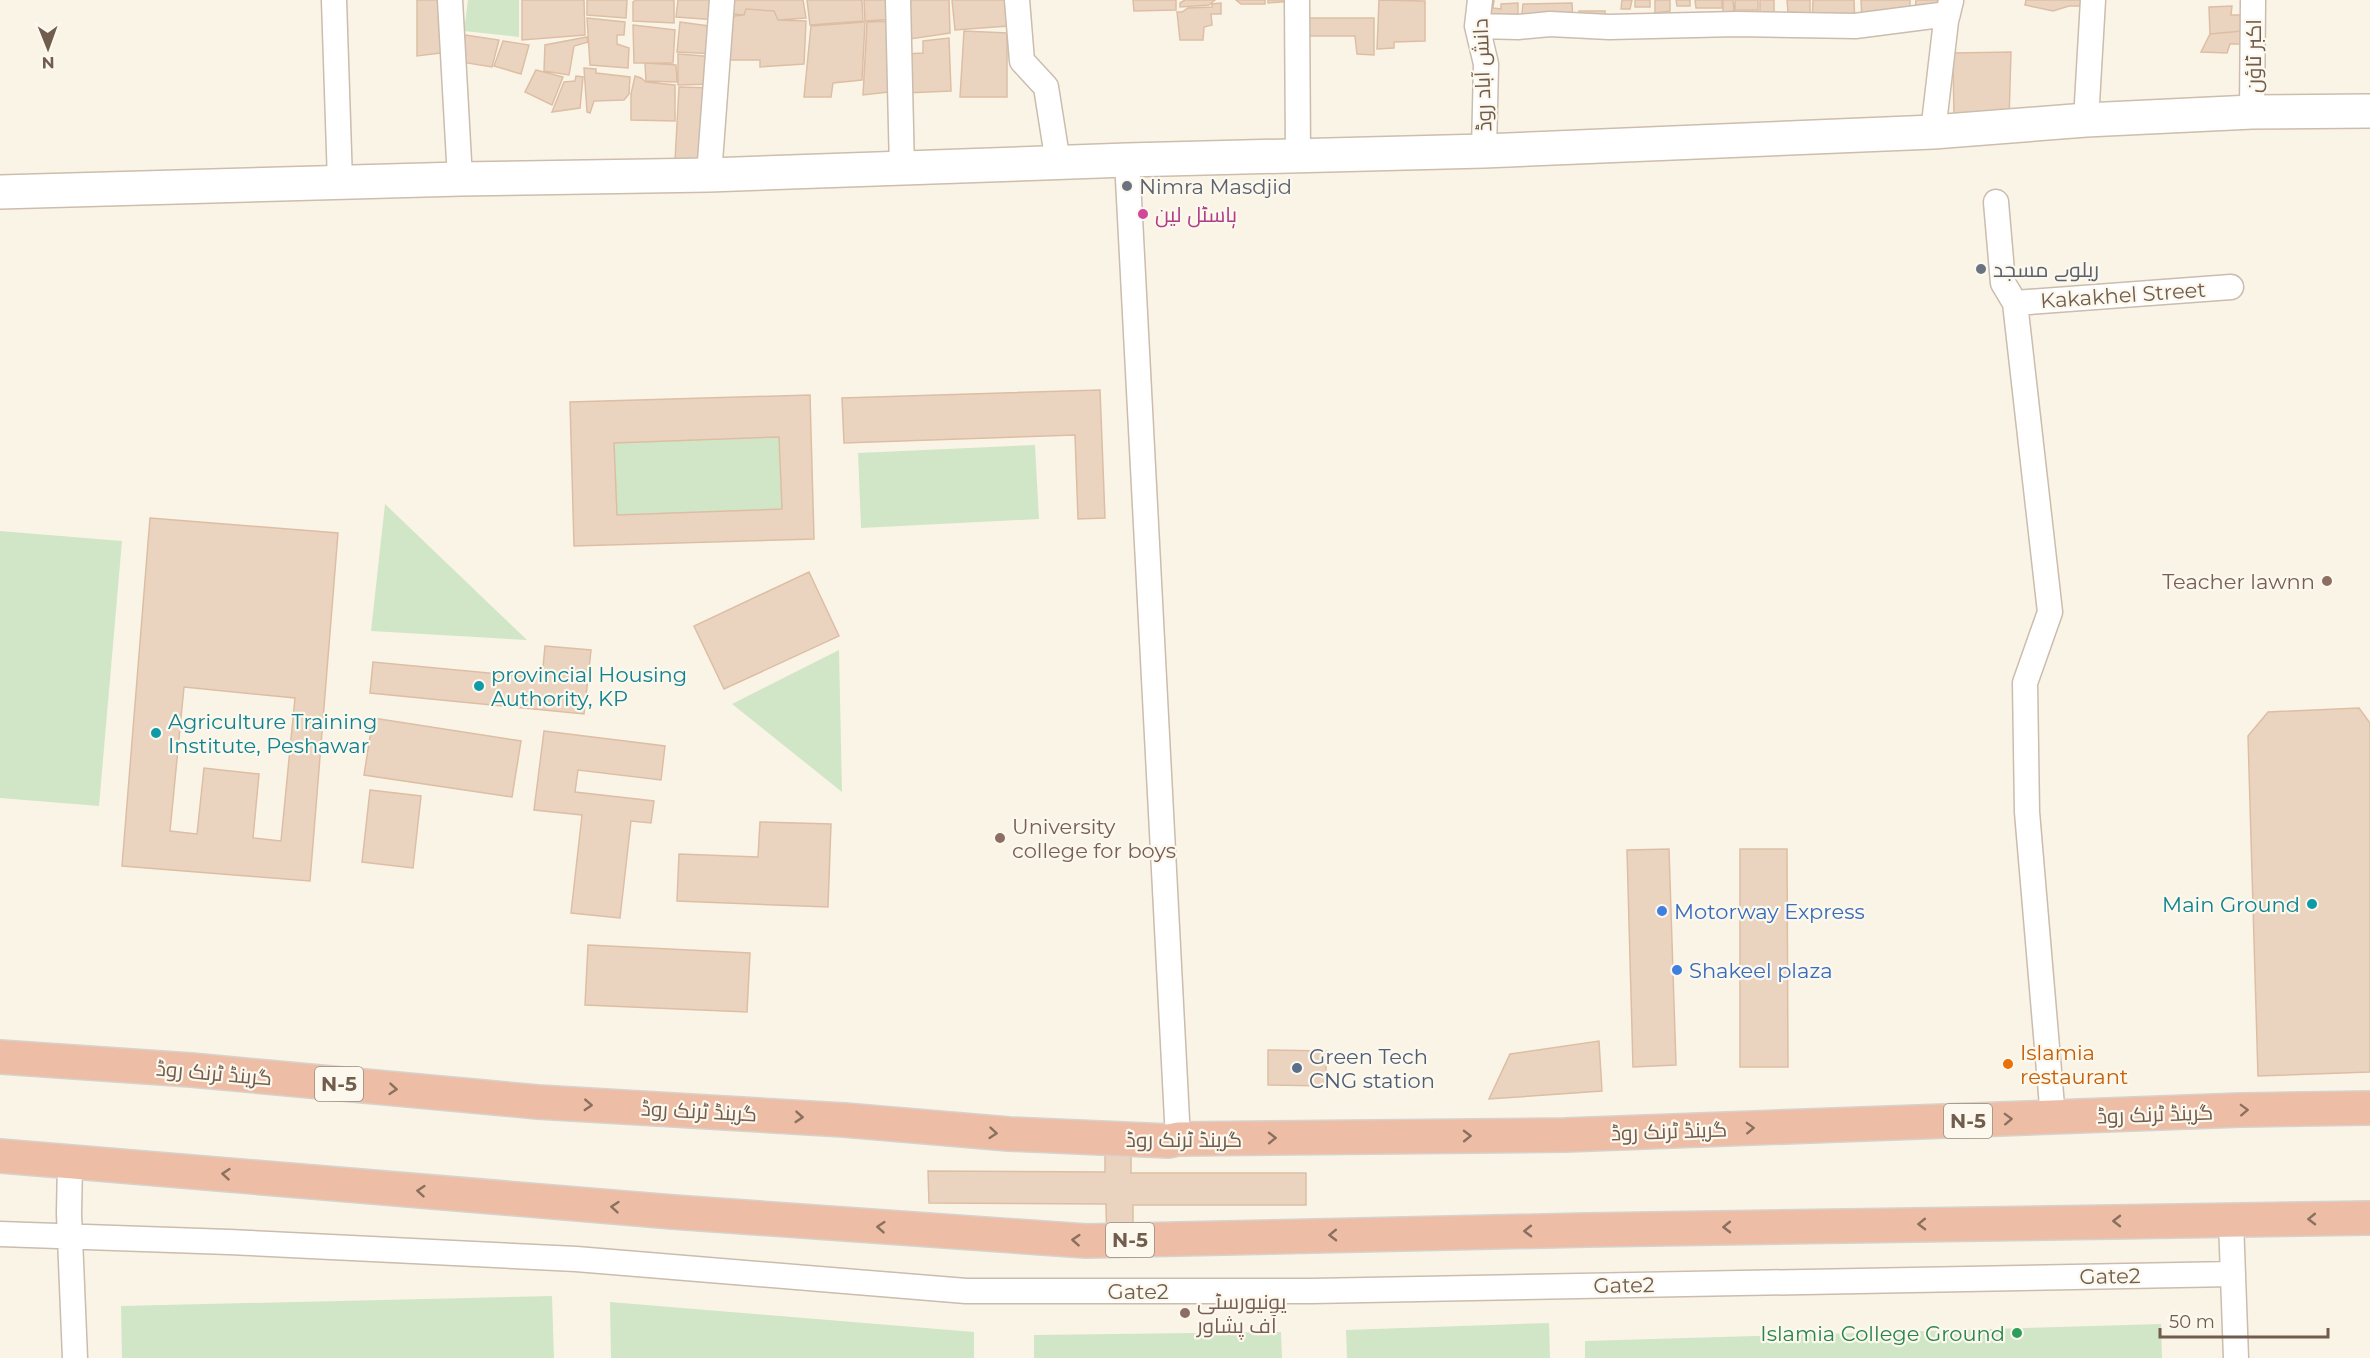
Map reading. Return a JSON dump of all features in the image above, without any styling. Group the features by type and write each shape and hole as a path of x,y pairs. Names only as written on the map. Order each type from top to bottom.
{"highway":[{"name":"گرینڈ ٹرنک روڈ","path":"0,1058 191,1070 538,1102 844,1120 1009,1134 1169,1141 1178,1139 1565,1135 2241,1110 2370,1108"},
{"path":"0,1079 88,1082 146,1080 191,1070"},
{"path":"0,1150 66,1161"},
{"name":"N-5","path":"0,1156 662,1211 1086,1241 1980,1223 2370,1218"}],"street":[{"path":"334,0 340,182"},
{"path":"450,0 460,179"},
{"path":"709,175 722,0"},
{"path":"898,0 902,170"},
{"path":"1017,0 1022,61 1046,87 1058,163"},
{"path":"1297,0 1298,154"},
{"name":"دانش آباد روڈ","path":"1480,0 1477,26 1486,64 1484,151"},
{"path":"2086,120 2093,0"},
{"name":"اکبر ٹاؤن","path":"2253,0 2253,112"},
{"path":"1477,26 1550,24 1609,27 1737,24 1855,26 1949,7 1933,132"},
{"path":"0,192 902,170 1298,154 1484,151 1933,132 2086,120 2253,112 2370,111"},
{"path":"1127,160 1178,1139"},
{"path":"1996,202 2003,283 2014,303 2050,612 2025,683 2026,812 2052,1106"},
{"name":"Kakakhel Street","path":"2014,303 2231,287"},
{"path":"66,1161 75,1358"},
{"path":"2231,1221 2236,1358"},
{"name":"Gate2","path":"0,1234 229,1242 576,1259 912,1288 1014,1292 1312,1291 2233,1274"}],"green space":[{"path":"468,0 519,0 519,37 464,31"},
{"path":"779,437 782,509 617,515 614,443"},
{"path":"1035,445 1039,519 861,528 858,453"},
{"path":"385,504 527,640 371,631"},
{"path":"0,531 122,541 99,806 0,798"},
{"path":"839,650 842,792 732,704"},
{"path":"552,1296 554,1358 122,1358 121,1306"},
{"path":"610,1302 974,1332 974,1358 611,1358"},
{"path":"1549,1323 1550,1358 1347,1358 1346,1330"},
{"name":"Islamia College Ground","path":"2161,1324 2162,1358 1585,1358 1585,1341"},
{"path":"1281,1332 1282,1358 1034,1358 1034,1335"}],"building":[{"path":"417,0 447,0 448,52 417,56"},
{"path":"522,0 584,0 585,35 522,40"},
{"path":"587,0 627,0 626,18 587,15"},
{"path":"636,0 674,0 674,23 633,21 633,2"},
{"path":"678,0 720,0 717,20 676,17"},
{"path":"733,0 803,0 806,18 778,20 774,11 746,9 744,15 732,14"},
{"path":"807,0 862,0 863,21 810,25"},
{"path":"864,0 894,0 894,19 865,21"},
{"path":"904,0 949,0 950,33 903,40"},
{"path":"952,0 1007,0 1008,26 955,30"},
{"path":"1133,0 1176,0 1176,10 1134,11"},
{"path":"1185,0 1215,0 1209,5 1180,7 1180,3"},
{"path":"1236,0 1265,0 1265,4 1241,4"},
{"path":"1268,0 1295,0 1295,1 1268,3"},
{"path":"1379,0 1425,1 1425,41 1394,42 1394,48 1377,49"},
{"path":"1485,0 1494,0 1493,8 1501,9 1501,4 1518,3 1518,27 1484,26"},
{"path":"1622,0 1632,0 1630,9 1621,9"},
{"path":"1635,0 1650,0 1650,7 1635,7"},
{"path":"1655,0 1670,0 1670,11 1655,13"},
{"path":"1676,0 1690,0 1690,6 1677,6"},
{"path":"1695,0 1722,0 1722,8 1696,8"},
{"path":"1723,0 1733,0 1734,11 1723,13"},
{"path":"1735,0 1758,0 1758,10 1735,10"},
{"path":"1760,0 1774,0 1774,14 1760,15"},
{"path":"1787,0 1810,0 1810,13 1788,12"},
{"path":"1813,0 1854,0 1855,26 1812,22"},
{"path":"1861,0 1910,0 1910,15 1862,20"},
{"path":"1916,0 1946,0 1915,13"},
{"path":"2026,0 2093,0 2093,6 2069,6 2053,11 2025,5"},
{"path":"1221,3 1221,14 1211,14 1212,25 1204,27 1203,40 1180,40 1177,12 1188,8 1212,7 1212,4"},
{"path":"1572,3 1573,24 1521,23 1523,4"},
{"path":"2232,6 2231,15 2245,15 2253,30 2210,34 2209,7"},
{"path":"746,9 774,11 778,20 806,21 804,64 760,67 760,60 724,60 734,16 744,15"},
{"path":"1579,11 1605,11 1605,23 1580,22"},
{"path":"587,18 625,22 624,35 617,35 617,44 629,48 628,68 590,65"},
{"path":"1301,18 1374,18 1374,55 1357,54 1355,36 1306,36"},
{"path":"897,21 897,91 863,95 867,22"},
{"path":"680,22 716,27 716,54 677,52"},
{"path":"865,22 862,80 833,83 831,97 804,97 811,26"},
{"path":"633,25 675,30 673,63 634,63"},
{"path":"2253,30 2253,44 2230,44 2227,53 2201,52 2210,34"},
{"path":"964,31 1007,33 1007,97 960,97"},
{"path":"465,35 499,40 492,67 461,62"},
{"path":"587,37 588,42 574,46 569,75 544,71 545,45"},
{"path":"949,38 951,91 905,93 906,54 923,53 923,41"},
{"path":"503,41 529,45 521,74 494,66"},
{"path":"2011,52 2009,120 1954,121 1953,53"},
{"path":"678,54 716,57 713,84 678,85"},
{"path":"645,63 676,65 677,82 646,81"},
{"path":"584,68 596,69 596,73 630,77 629,94 624,100 594,101 590,113 587,112"},
{"path":"536,70 563,77 552,105 525,92"},
{"path":"576,76 583,77 580,108 552,112 564,82 575,81"},
{"path":"635,76 646,82 675,85 675,121 631,120 631,94"},
{"path":"679,87 713,88 707,162 675,161"},
{"path":"1100,390 1105,518 1078,519 1075,435 844,443 842,398"},
{"path":"810,395 814,539 574,546 570,402","holes":["779,437 782,509 617,515 614,443"]},
{"name":"Agriculture Training Institute, Peshawar","path":"150,518 338,533 310,881 122,866","holes":["184,687 295,698 281,841 253,838 259,774 204,768 197,834 170,831"]},
{"path":"809,572 839,636 724,689 694,626"},
{"name":"provincial Housing Authority, KP","path":"545,646 591,650 584,714 370,693 373,662 542,678"},
{"name":"Main Ground","path":"2359,708 2370,723 2370,1072 2258,1076 2248,736 2268,712"},
{"path":"373,718 521,741 512,797 364,775"},
{"path":"544,731 665,746 661,780 578,770 575,792 654,801 651,823 631,821 620,918 571,913 582,815 534,810"},
{"path":"370,790 421,796 413,868 362,862"},
{"path":"760,822 831,824 828,907 677,901 679,854 758,857"},
{"path":"1669,849 1676,1065 1633,1067 1627,850"},
{"path":"1740,849 1787,849 1788,1067 1740,1067"},
{"path":"588,945 750,953 747,1012 585,1005"},
{"path":"1599,1041 1602,1091 1489,1099 1510,1054"},
{"name":"Green Tech CNG station","path":"1268,1050 1326,1051 1326,1086 1268,1085"},
{"path":"1105,1130 1131,1130 1131,1173 1306,1173 1306,1205 1133,1205 1133,1255 1107,1256 1106,1204 929,1203 928,1171 1105,1172"}],"place":[{"name":"Nimra Masdjid","path":"1127,186"},
{"name":"ہاسٹل لین","path":"1143,214"},
{"name":"ریلوے مسجد","path":"1981,269"},
{"name":"Teacher lawnn","path":"2327,581"},
{"name":"provincial Housing Authority, KP","path":"479,686"},
{"name":"Agriculture Training Institute, Peshawar","path":"156,733"},
{"name":"University college for boys","path":"1000,838"},
{"name":"Main Ground","path":"2312,904"},
{"name":"Motorway Express","path":"1662,911"},
{"name":"Shakeel plaza","path":"1677,970"},
{"name":"Islamia restaurant","path":"2008,1064"},
{"name":"Green Tech CNG station","path":"1297,1068"},
{"name":"یونیورسٹی آف پشاور","path":"1185,1313"},
{"name":"Islamia College Ground","path":"2017,1333"}]}
